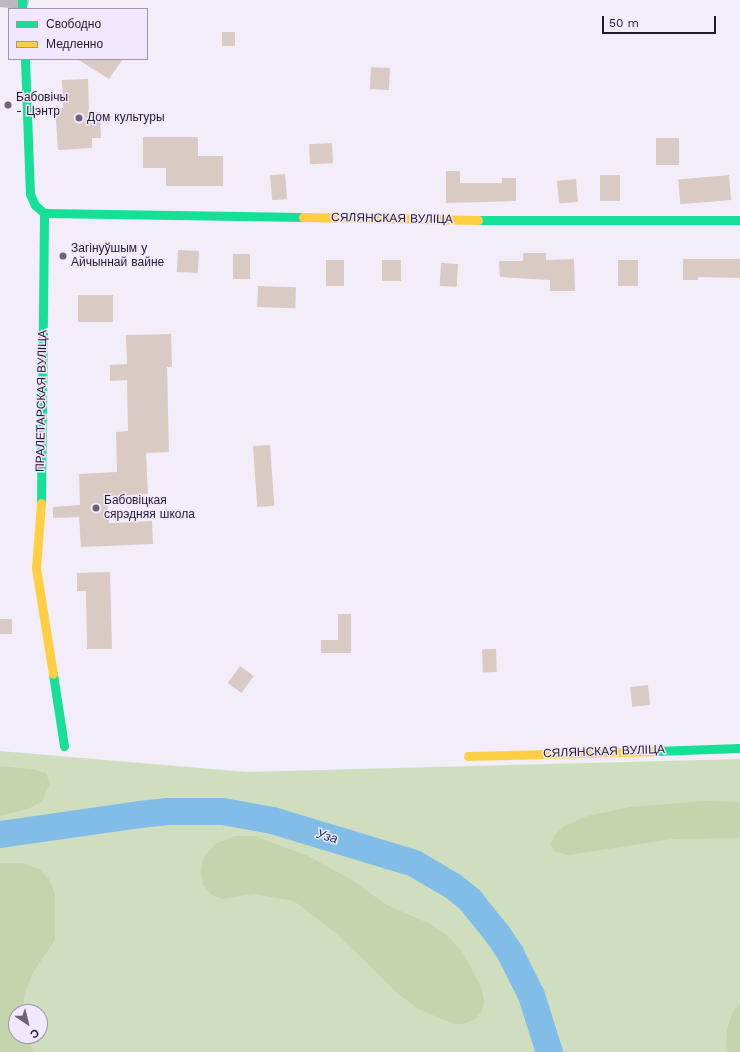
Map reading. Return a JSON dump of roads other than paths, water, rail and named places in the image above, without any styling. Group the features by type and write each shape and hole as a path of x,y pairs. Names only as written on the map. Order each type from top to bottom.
{"street":[{"path":"0,0 22,4"},
{"path":"25,60 30,194 35,205 44,213"},
{"name":"СЯЛЯНСКАЯ ВУЛІЦА","path":"44,213 468,220 740,220"},
{"name":"ПРАЛЕТАРСКАЯ ВУЛІЦА","path":"44,213 41,529 36,568 64,746"},
{"name":"СЯЛЯНСКАЯ ВУЛІЦА","path":"468,756 740,748"}],"waterway":[{"name":"Уза","path":"0,834 139,814 168,811 222,811 272,820 414,863 453,886 470,900 498,935 510,953 531,995 549,1052"}],"place":[{"name":"Бабовічы - Цэнтр","path":"8,105"},
{"name":"Дом культуры","path":"79,118"},
{"name":"Загінуўшым у Айчыннай вайне","path":"63,256"},
{"name":"Бабовіцкая сярэдняя школа","path":"96,508"}]}
